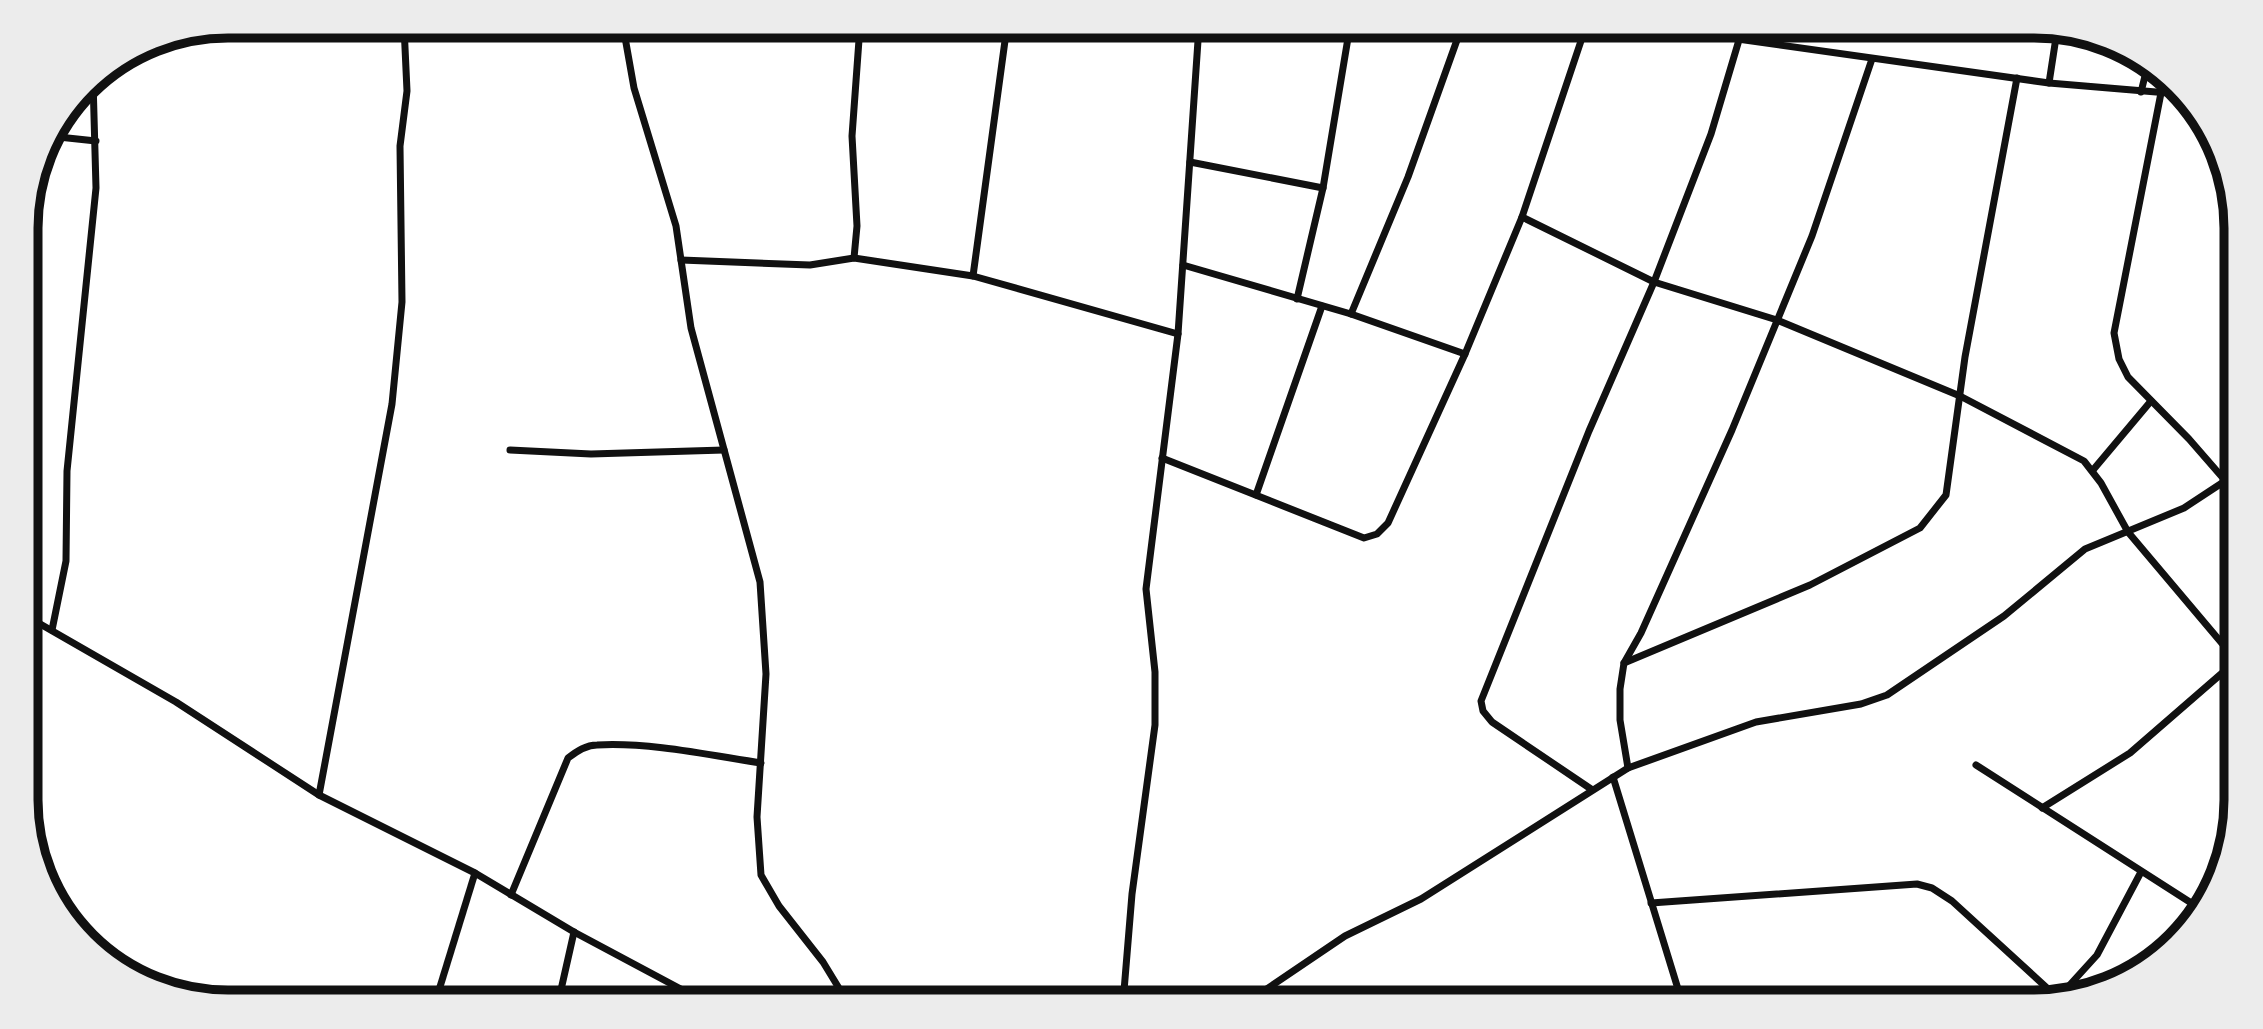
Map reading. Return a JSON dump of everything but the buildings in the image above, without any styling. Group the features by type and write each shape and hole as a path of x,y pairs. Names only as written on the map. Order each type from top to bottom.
{"street":[{"path":"1123,990 1132,894 1155,725 1155,672 1146,589 1178,334 1198,38"},
{"path":"1297,299 1323,188 1348,38"},
{"path":"1351,314 1408,177 1458,38"},
{"path":"1162,458 1364,538 1377,534 1388,523 1465,354 1522,217 1582,38"},
{"path":"1729,38 2049,83 2168,93"},
{"path":"319,795 392,404 401,302 400,146 407,91 405,39"},
{"path":"625,39 634,88 676,226 691,328 761,594 766,674 757,817 761,875 779,906 823,962 840,990"},
{"path":"854,258 858,226 852,136 859,39"},
{"path":"973,276 1005,39"},
{"path":"1591,789 1492,722 1483,711 1480,701 1589,431 1654,282 1712,134 1739,40"},
{"path":"2049,83 2056,40"},
{"path":"1628,768 1620,720 1624,663 1641,634 1732,430 1812,236 1872,59"},
{"path":"2141,92 2145,75"},
{"path":"1624,663 1810,585 1920,528 1946,495 1960,396 2017,78"},
{"path":"2161,93 2114,332 2119,359 2128,377 2189,439 2224,480"},
{"path":"52,630 66,561 67,471 96,188 94,94"},
{"path":"63,137 96,141"},
{"path":"1189,162 1323,188"},
{"path":"1522,217 1654,282 1777,320 1960,396 2084,461 2093,470 2127,532 2224,647"},
{"path":"681,260 810,265 854,258 973,276 1178,334"},
{"path":"1183,265 1351,314 1465,354"},
{"path":"1256,495 1322,306"},
{"path":"2093,470 2151,401"},
{"path":"510,450 591,454 724,450"},
{"path":"1265,990 1345,936 1421,900 1591,789 1628,768 1756,722 1861,704 1887,695 2004,616 2085,549 2184,508 2224,482"},
{"path":"38,623 176,702 319,795 475,873 574,932 686,990"},
{"path":"2042,808 2130,753 2224,671"},
{"path":"511,895 568,758 578,750 596,744 678,751 761,763"},
{"path":"1976,765 2193,904"},
{"path":"1613,776 1678,990"},
{"path":"2068,987 2097,955 2141,872"},
{"path":"439,990 475,873"},
{"path":"1651,903 1917,884 1933,888 1951,901 2049,990"},
{"path":"561,990 574,932"}]}
